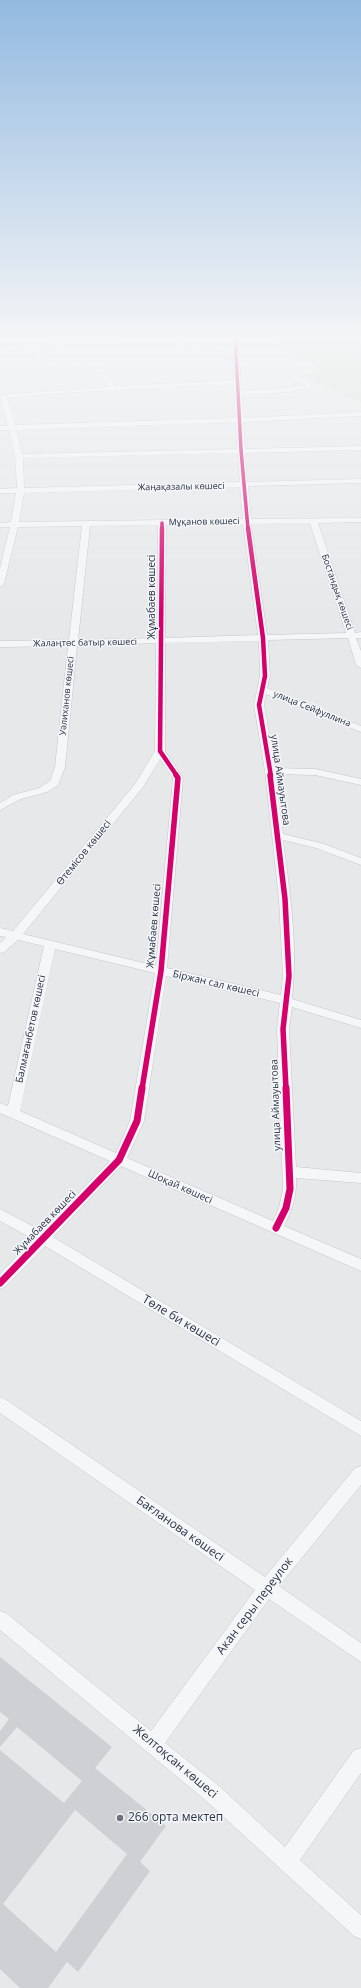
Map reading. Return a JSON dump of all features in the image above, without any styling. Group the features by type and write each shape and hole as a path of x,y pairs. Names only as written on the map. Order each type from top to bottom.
{"street":[{"path":"0,584 14,524 20,490 19,456 11,427"},
{"path":"0,428 17,427"},
{"name":"улица Аймауытова","path":"240,427 247,522 263,638 265,676 259,705 270,771 278,836 289,976 283,1029 290,1188 286,1208 276,1228"},
{"path":"19,456 361,448"},
{"name":"Жаңақазалы көшесі","path":"0,491 361,481"},
{"name":"Бостандық көшесі","path":"313,520 356,635 361,664"},
{"name":"Мұқанов көшесі","path":"0,525 361,520"},
{"name":"Жұмабаев көшесі","path":"0,1283 119,1160 137,1122 161,971 178,778 160,751 162,523"},
{"name":"Уәлиханов көшесі","path":"0,807 17,797 43,790 54,783 60,767 86,524"},
{"name":"Жалаңтөс батыр көшесі","path":"0,644 72,644 356,635"},
{"name":"улица Сейфуллина","path":"263,690 361,729"},
{"name":"Өтемісов көшесі","path":"0,949 15,936 139,785 160,751"},
{"path":"270,771 315,772 361,782"},
{"path":"278,836 320,846 361,862"},
{"name":"Біржан сал көшесі","path":"0,932 287,1001 361,1024"},
{"name":"Балмағанбетов көшесі","path":"6,1110 50,944"},
{"name":"Шоқай көшесі","path":"6,1110 361,1265"},
{"path":"289,1172 361,1178"},
{"name":"Төле би көшесі","path":"0,1214 43,1238 361,1429"},
{"name":"Бағланова көшесі","path":"0,1404 266,1589 361,1653"},
{"name":"Акан серы переулок","path":"153,1744 266,1589 361,1472"},
{"name":"Желтоқсан көшесі","path":"0,1619 211,1792 361,1929"},
{"path":"288,1861 361,1757"}],"building":[{"name":"266 орта мектеп","path":"0,1657 112,1747 95,1768 166,1826 140,1862 150,1871 78,1972 67,1962 48,1988 20,1988 0,1969 0,1750 64,1803 82,1781 17,1727 0,1747 0,1731 9,1719 0,1712","holes":["75,1810 127,1854 56,1952 3,1904"]}],"cycle path":[{"path":"240,427 247,522 263,638 265,676 259,705 270,771 285,899 289,976 283,1029 290,1189 286,1208 276,1228"},
{"path":"0,1283 119,1160 137,1121 161,971 178,778 160,751 162,523"}],"place":[{"name":"266 орта мектеп","path":"120,1818"}]}
